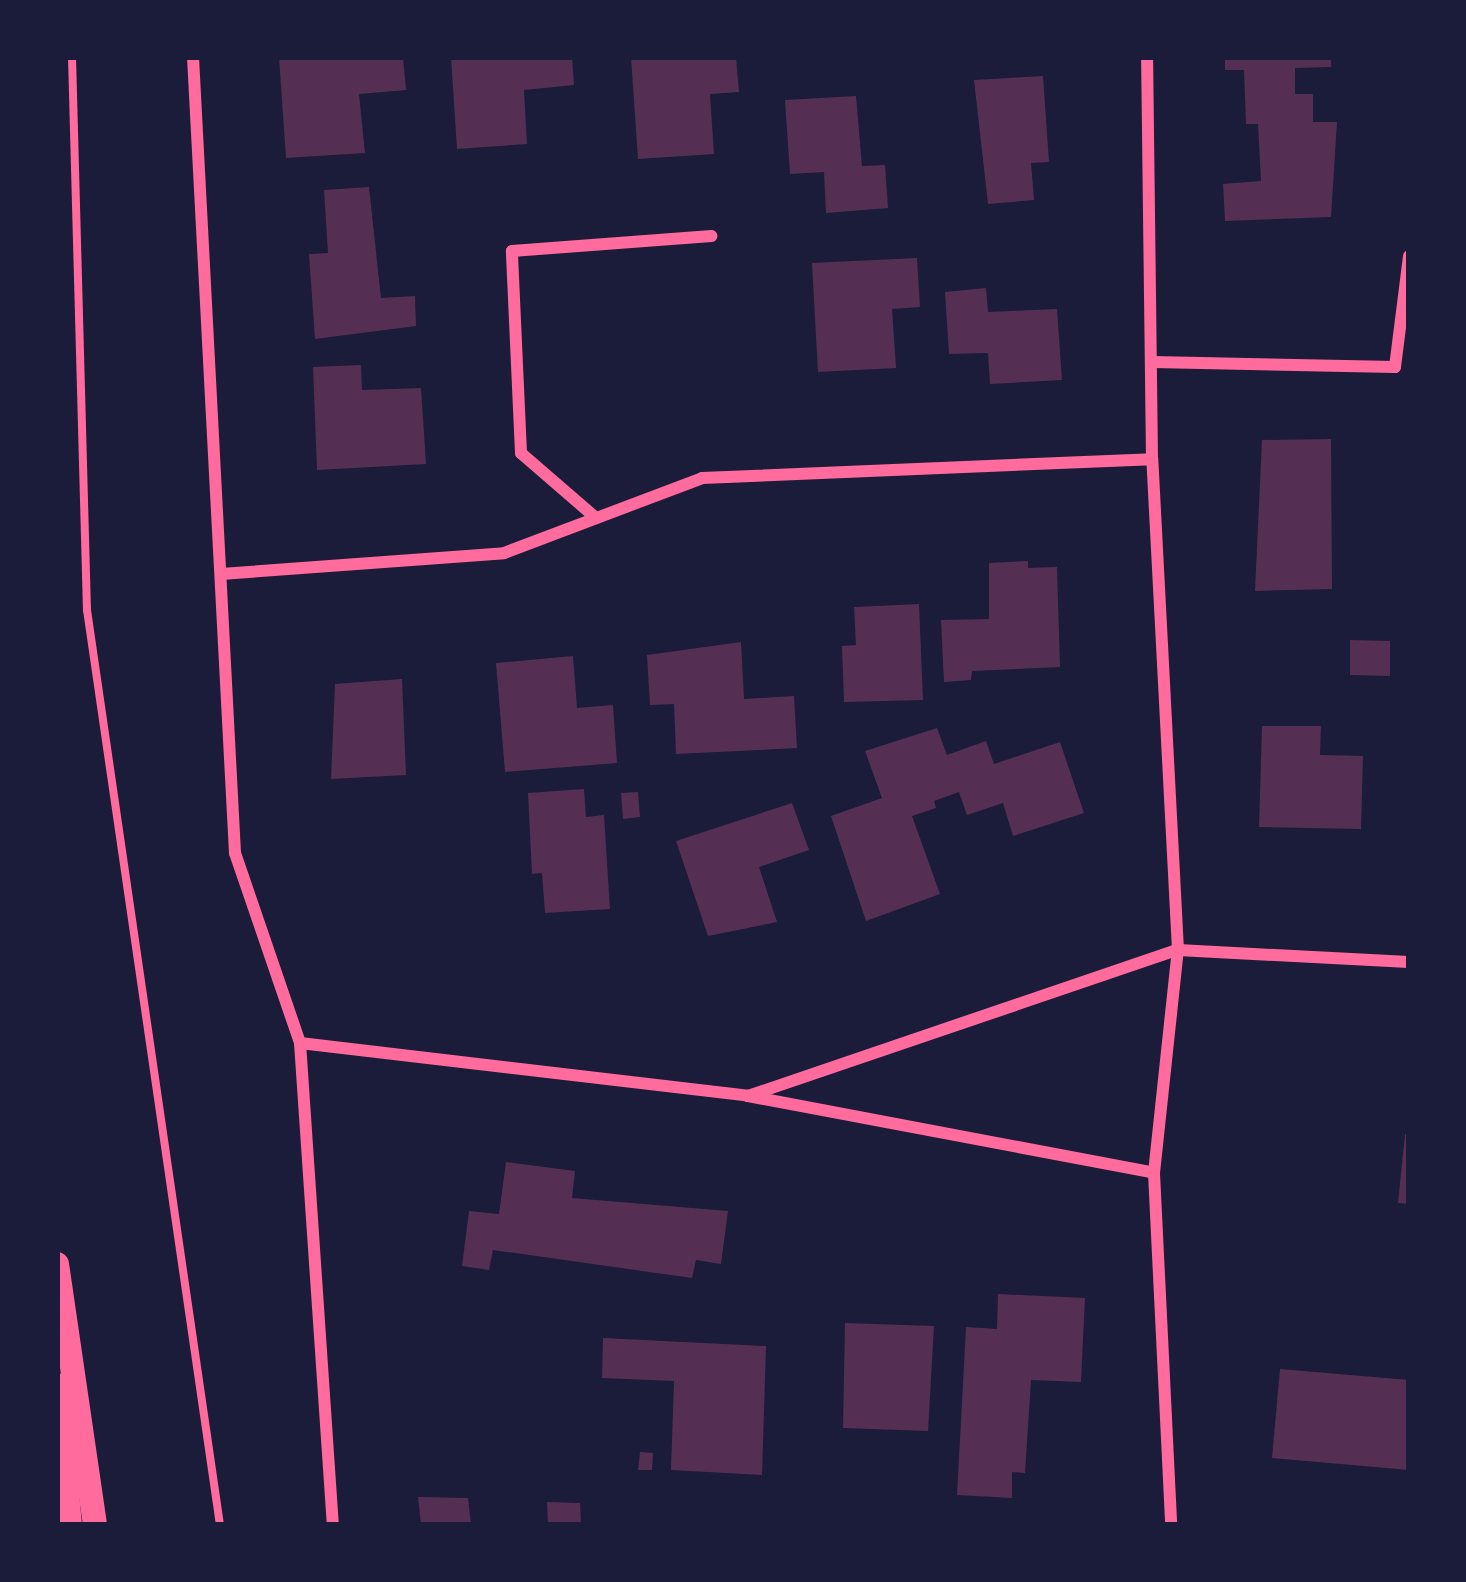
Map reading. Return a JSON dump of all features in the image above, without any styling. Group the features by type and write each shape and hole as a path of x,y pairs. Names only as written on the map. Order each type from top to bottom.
{"main road":[{"path":"57,1264 95,1525"},
{"path":"57,1385 70,1525"}],"street":[{"path":"193,57 235,854 299,1043 333,1525"},
{"path":"1147,57 1152,459 1178,950 1154,1172 1171,1525"},
{"path":"596,518 521,453 512,251 711,236"},
{"path":"1153,362 1395,367 1409,256"},
{"path":"221,574 504,553 702,478 1152,459"},
{"path":"748,1096 1178,950 1409,962"},
{"path":"299,1043 748,1096 1154,1172"}],"path":[{"path":"72,57 87,610 220,1525"}],"building":[{"path":"279,57 403,57 406,90 359,94 365,153 286,158"},
{"path":"451,57 572,57 574,85 524,90 527,144 457,149"},
{"path":"631,57 736,57 739,92 710,94 714,154 638,159"},
{"path":"1225,57 1331,57 1331,67 1295,68 1295,94 1313,94 1313,122 1337,122 1331,217 1225,221 1223,184 1261,181 1258,124 1246,124 1244,70 1225,70"},
{"path":"1043,76 1049,162 1031,163 1034,200 988,204 974,80"},
{"path":"856,96 862,166 885,165 888,208 826,213 824,172 790,174 785,100"},
{"path":"369,187 381,298 415,296 416,326 315,339 309,254 328,253 324,190"},
{"path":"917,258 920,307 892,309 896,368 818,372 812,263"},
{"path":"986,288 988,312 1057,309 1062,380 990,384 988,353 949,354 945,292"},
{"path":"361,365 362,390 421,388 426,464 317,470 313,367"},
{"path":"1331,439 1332,589 1255,591 1262,440"},
{"path":"1028,561 1028,568 1057,567 1060,667 972,671 971,680 944,682 941,620 989,619 989,563"},
{"path":"919,604 923,700 844,702 842,646 856,645 854,607"},
{"path":"1350,640 1390,641 1390,676 1350,675"},
{"path":"741,642 744,699 794,696 797,748 676,754 674,704 650,705 647,655"},
{"path":"573,656 577,708 613,705 617,763 505,772 496,663"},
{"path":"402,679 406,775 331,779 335,684"},
{"path":"1262,726 1321,726 1320,755 1363,756 1361,829 1259,827"},
{"path":"937,728 947,755 986,741 994,764 1060,742 1084,813 1013,836 1003,803 967,815 959,792 934,801 936,808 912,816 940,894 866,921 831,816 882,798 865,751"},
{"path":"584,789 586,817 604,815 610,909 545,913 542,873 532,874 528,793"},
{"path":"638,792 640,817 623,819 621,793"},
{"path":"792,803 809,850 759,867 777,922 708,936 676,841"},
{"path":"1405,1134 1409,1135 1409,1204 1398,1203"},
{"path":"506,1162 575,1171 572,1198 728,1211 721,1264 696,1260 692,1278 493,1250 489,1270 462,1266 469,1211 499,1214"},
{"path":"998,1294 1085,1298 1081,1382 1031,1380 1025,1473 1012,1472 1012,1498 957,1495 966,1327 997,1329"},
{"path":"845,1323 934,1326 928,1431 843,1428"},
{"path":"603,1338 766,1346 762,1475 671,1470 674,1381 602,1378"},
{"path":"1280,1369 1409,1380 1409,1470 1272,1458"},
{"path":"640,1452 653,1453 652,1470 638,1470"},
{"path":"418,1497 468,1498 471,1525 421,1525"},
{"path":"547,1502 580,1503 581,1525 548,1525"}]}
